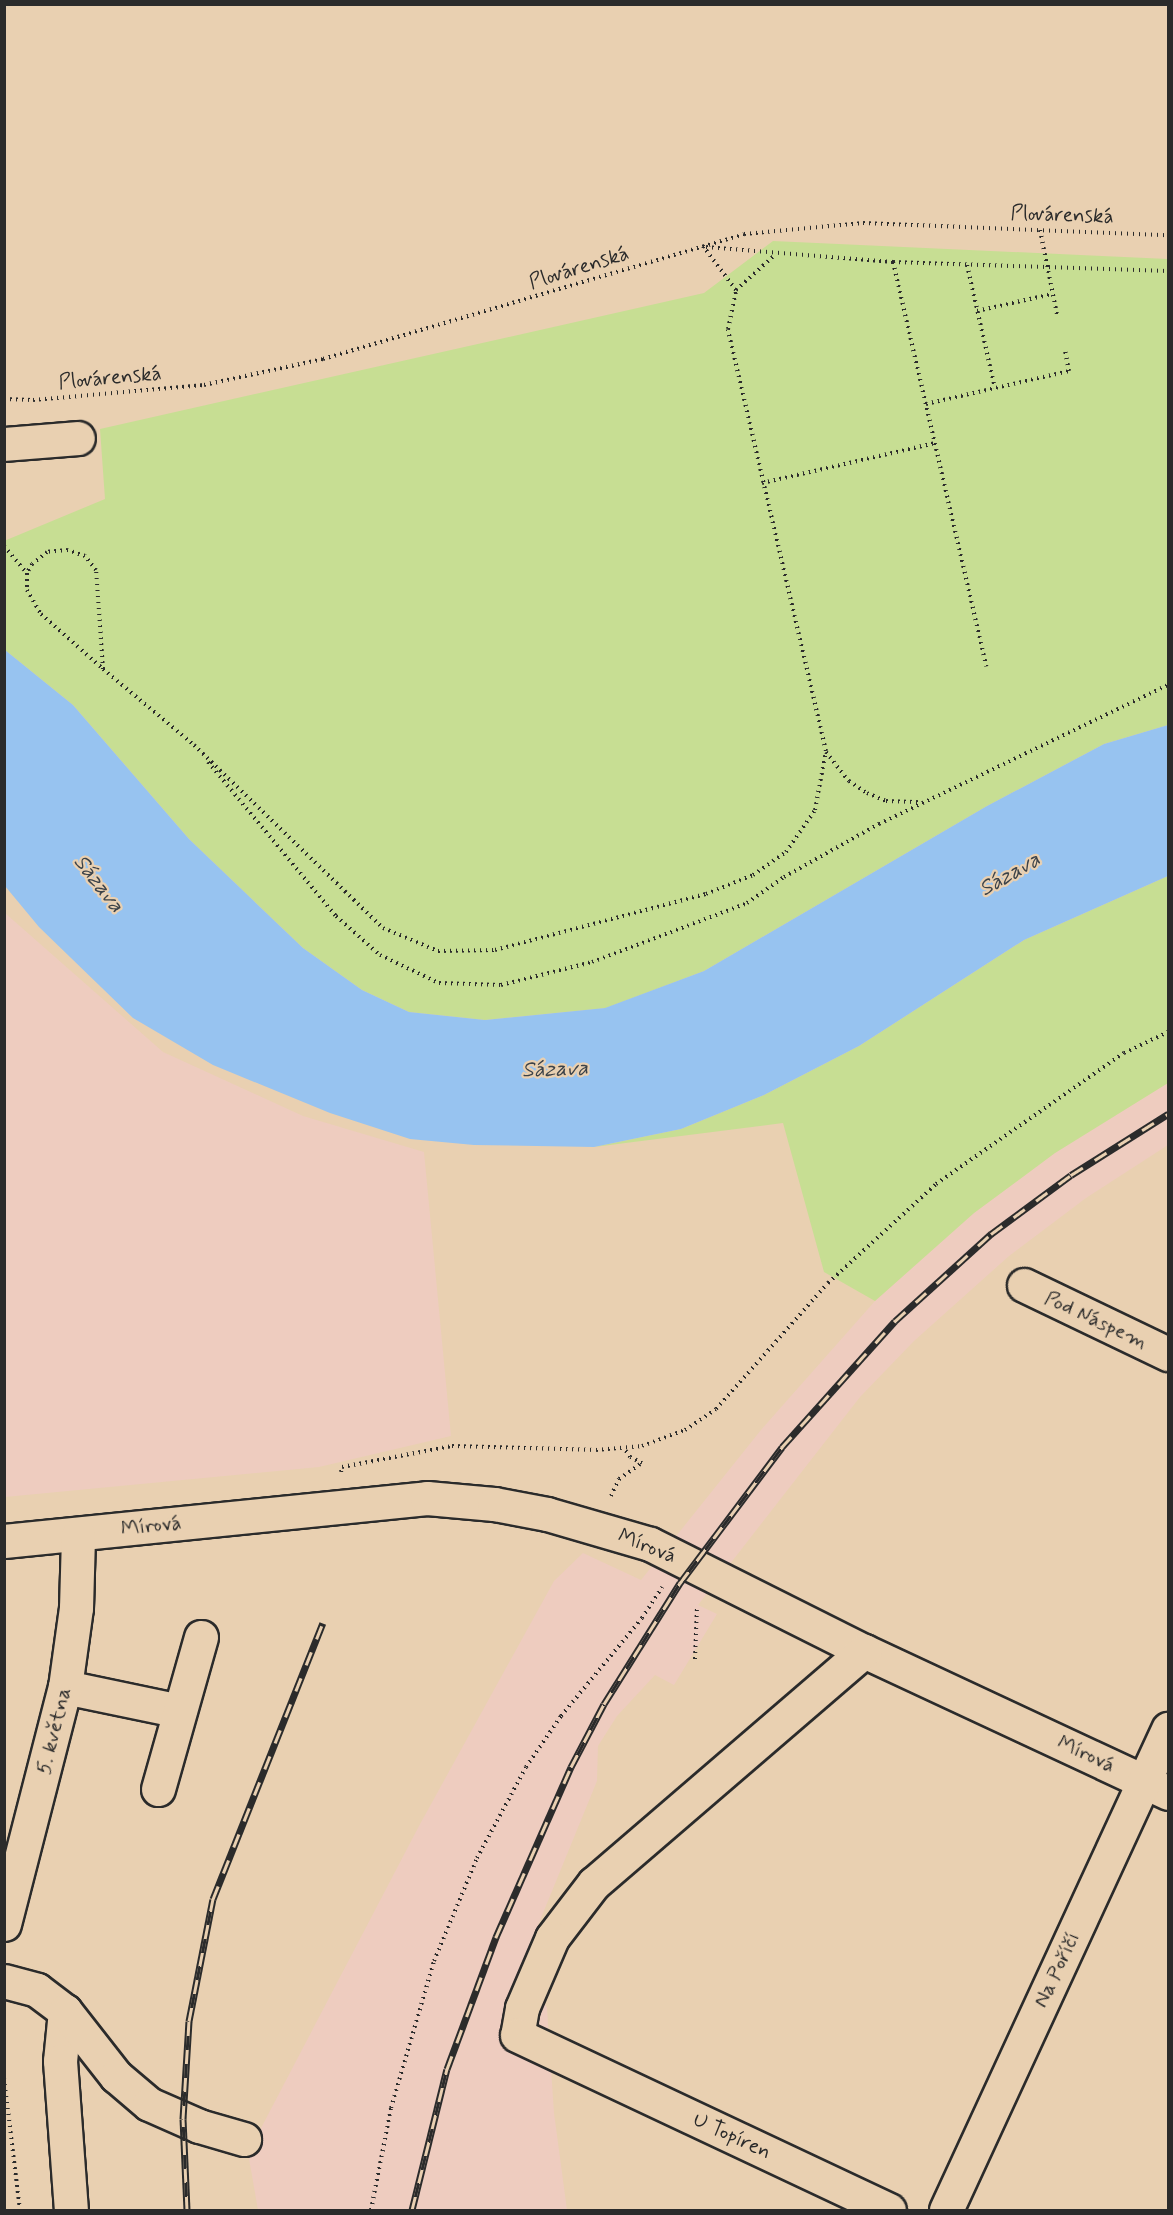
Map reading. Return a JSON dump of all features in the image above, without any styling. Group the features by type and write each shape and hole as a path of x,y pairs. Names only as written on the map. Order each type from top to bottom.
{"street":[{"path":"4,444 78,438"},
{"name":"Pod Náspem","path":"1024,1286 1168,1354"},
{"name":"Mírová","path":"4,1541 427,1498 494,1504 604,1529 680,1559 864,1651 1156,1787"},
{"name":"5. května","path":"4,1924 65,1687 76,1608 78,1535"},
{"path":"158,1789 201,1637"},
{"name":"U Topíren","path":"864,1651 675,1810 594,1883 568,1913 541,1959 522,2008 517,2035 889,2211"},
{"path":"65,1687 180,1711"},
{"name":"Na Poříčí","path":"946,2211 1156,1787 1168,1729"},
{"path":"4,1981 37,1990 65,2012 116,2076 149,2104 199,2126 244,2139"},
{"path":"65,2012 60,2061 71,2211"}],"path":[{"name":"Plovárenská","path":"4,399 33,400 204,385 323,360 744,234 863,223 1168,235"},
{"path":"1040,230 1057,314"},
{"path":"703,246 776,254 893,262 1168,271"},
{"path":"703,246 736,290"},
{"path":"103,669 98,628 100,595 96,570 85,556 68,550 47,552 32,564 27,573 27,590 40,614 103,669 194,745 384,928 438,951 495,950 706,894 753,875 786,852 810,819 821,786 826,751 728,329 736,290 776,254"},
{"path":"893,262 986,666"},
{"path":"967,265 995,388"},
{"path":"977,311 1052,294"},
{"path":"926,404 1069,371 1065,350"},
{"path":"762,483 935,443"},
{"path":"4,546 27,573"},
{"path":"194,745 336,916 380,955 439,983 501,986 592,962 692,927 747,903 783,877 924,802 1168,685"},
{"path":"826,751 849,781 867,793 886,801 924,802"},
{"path":"337,1506 342,1467 452,1446 624,1448 642,1446 685,1430 716,1409 828,1283 936,1184 1124,1053 1168,1032"},
{"path":"607,1504 619,1479 642,1462 630,1457 624,1448"},
{"path":"371,2211 391,2108 431,1972 477,1858 526,1767 561,1716 642,1618 680,1559"},
{"path":"694,1600 699,1613 695,1659"},
{"path":"4,2078 20,2211"}],"shaded area":[{"path":"5,913 163,1052 303,1116 424,1152 451,1436 319,1467 5,1497"},
{"path":"1168,1083 1168,1145 1086,1198 1009,1256 914,1341 860,1397 698,1605 717,1614 674,1685 655,1675 617,1716 598,1746 597,1781 523,1962 547,2008 554,2113 567,2210 258,2210 248,2153 419,1826 554,1581 583,1553 641,1580 761,1430 875,1301 974,1213 1055,1153"}],"green space":[{"path":"773,241 1168,259 1168,725 1104,744 987,806 704,971 606,1008 485,1020 409,1012 362,990 303,948 189,839 73,705 5,650 4,541 105,499 100,429 704,293"},
{"path":"1168,876 1168,1083 1055,1153 974,1213 875,1301 824,1272 783,1123 594,1147 681,1129 764,1095 859,1046 1024,940"}],"water":[{"name":"Sázava","path":"5,650 73,705 189,839 303,948 362,990 409,1012 485,1020 605,1008 704,971 987,806 1104,744 1168,725 1168,876 1024,940 859,1046 764,1095 681,1129 594,1147 474,1145 410,1139 330,1113 213,1065 133,1018 39,927 5,886"}],"railway":[{"path":"412,2210 447,2069 496,1937 571,1767 604,1704 680,1583 782,1447 895,1321 991,1234 1071,1175 1168,1114"},
{"path":"187,2210 183,2119 189,2021 213,1899 323,1623"}]}
